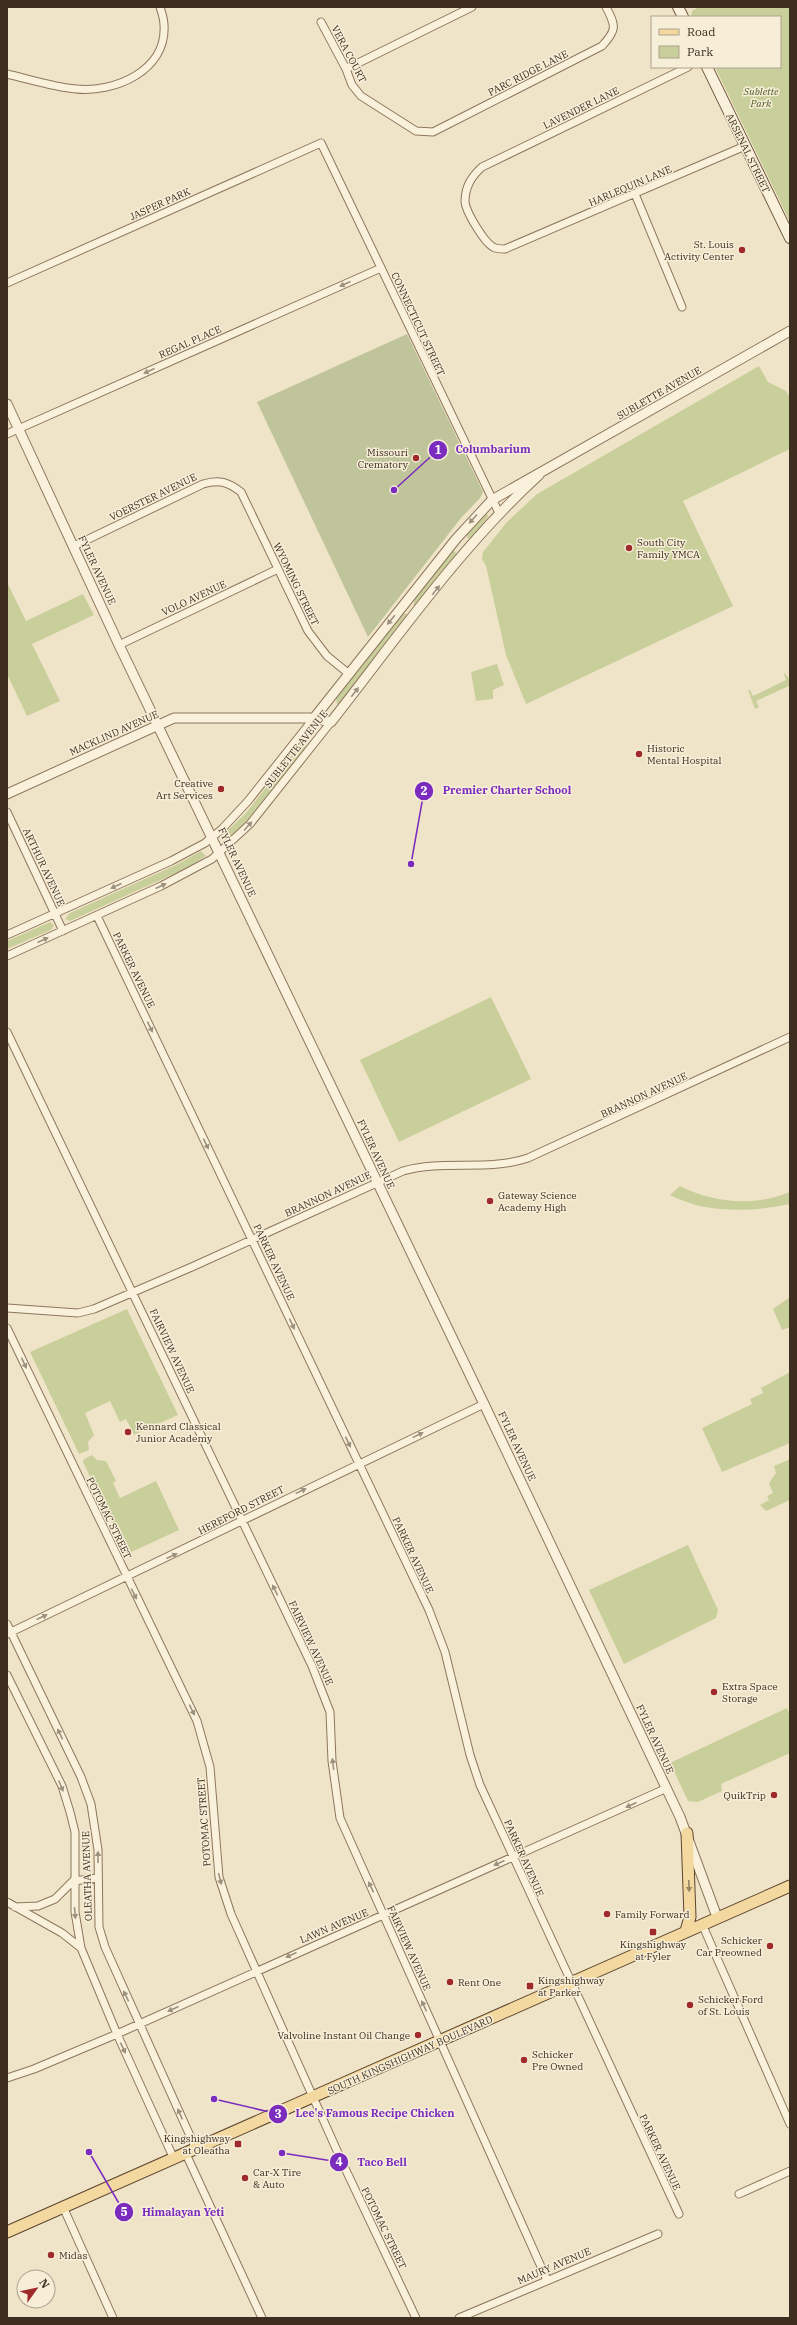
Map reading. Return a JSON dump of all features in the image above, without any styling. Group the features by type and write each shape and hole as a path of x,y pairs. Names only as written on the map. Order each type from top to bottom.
{"main road":[{"name":"ARSENAL STREET","path":"707,68 790,238"},
{"path":"686,1931 690,1917 687,1833"},
{"name":"SOUTH KINGSHIGHWAY BOULEVARD","path":"7,2232 64,2209 717,1917 790,1886"}],"street":[{"path":"7,74 76,89 92,89 119,84 131,79 142,72 158,52 164,26 160,7"},
{"path":"346,69 472,7"},
{"name":"PARC RIDGE LANE","path":"422,132 433,132 602,46 614,31 614,22 606,7"},
{"name":"VERA COURT","path":"321,22 346,69 352,85 361,96 416,132 422,132"},
{"name":"LAVENDER LANE","path":"482,167 686,68"},
{"name":"CONNECTICUT STREET","path":"321,143 499,513"},
{"name":"JASPER PARK","path":"7,282 321,143"},
{"name":"HARLEQUIN LANE","path":"482,167 472,176 467,189 465,204 483,239 494,248 505,249 745,146"},
{"path":"635,194 682,307"},
{"name":"REGAL PLACE","path":"7,434 381,268"},
{"name":"SUBLETTE AVENUE","path":"7,935 171,861 213,837 248,801 348,673 464,530 492,500 515,485 539,475 790,331"},
{"name":"FYLER AVENUE","path":"7,404 119,645 159,724 666,1788 687,1833 717,1917"},
{"name":"SUBLETTE AVENUE","path":"7,956 97,916 181,876 220,853 250,824 468,549 499,513 539,475"},
{"name":"VOERSTER AVENUE","path":"74,546 203,484 223,481 241,492"},
{"name":"WYOMING STREET","path":"241,492 308,631 327,656 348,673"},
{"name":"VOLO AVENUE","path":"119,645 278,569"},
{"name":"MACKLIND AVENUE","path":"7,794 159,724 181,718 314,718 331,722"},
{"name":"ARTHUR AVENUE","path":"7,812 63,931"},
{"name":"PARKER AVENUE","path":"97,916 429,1610 445,1652 470,1755 480,1785 570,1983 679,2214"},
{"name":"FAIRVIEW AVENUE","path":"7,1032 134,1293 241,1521 312,1666 330,1712 332,1761 340,1818 441,2041 546,2280"},
{"name":"BRANNON AVENUE","path":"7,1308 78,1312 94,1309 134,1293 403,1171 425,1166 488,1166 513,1163 528,1158 676,1092 790,1037"},
{"name":"POTOMAC STREET","path":"7,1328 126,1577 198,1723 210,1767 219,1877 231,1914 312,2098 416,2318"},
{"name":"HEREFORD STREET","path":"9,1633 484,1404"},
{"name":"OLEATHA AVENUE","path":"7,1624 9,1633 81,1777 92,1804 98,1850 99,1927 104,1947 139,2024 191,2152 262,2318"},
{"name":"OLEATHA AVENUE","path":"7,1675 62,1786 75,1832 76,1867 73,1881 75,1912 81,1948 117,2034 174,2159"},
{"name":"LAWN AVENUE","path":"7,2078 34,2069 117,2034 257,1972 319,1942 384,1916 666,1788"},
{"path":"15,1907 38,1906 63,1893 73,1881 98,1878"},
{"path":"7,1902 62,1933 81,1948"},
{"path":"702,1924 790,2124"},
{"path":"739,2194 790,2172"},
{"path":"64,2209 113,2318"},
{"name":"MAURY AVENUE","path":"459,2318 658,2234"}],"green space":[{"name":"Sublette Park","path":"699,7 790,7 790,222 715,68 781,68 781,16 691,16 692,11"},
{"path":"407,334 483,492 480,498 461,518 368,637 257,402"},
{"path":"759,366 768,382 786,391 788,395 790,394 790,449 683,501 733,606 526,704 506,655 486,566 482,559 483,552 507,522 537,494"},
{"path":"486,511 488,517 471,538 468,539 466,534"},
{"path":"452,551 458,555 417,606 414,606 414,600"},
{"path":"7,582 26,621 83,594 94,615 32,644 60,701 27,716 7,674"},
{"path":"404,613 408,615 341,703 337,704 336,698"},
{"path":"497,664 504,685 493,690 493,699 476,701 471,672"},
{"path":"785,673 790,680 790,688 789,686 756,701 759,707 755,709 748,690 750,690 753,696 786,680"},
{"path":"302,742 306,745 304,750 243,826 225,841 223,836 224,834 246,813"},
{"path":"201,851 206,856 187,868 70,921 65,919 70,913 178,864"},
{"path":"50,922 54,925 51,930 7,949 7,941"},
{"path":"491,997 531,1079 399,1142 360,1060"},
{"path":"680,1186 706,1196 734,1201 762,1200 790,1192 790,1204 745,1210 729,1210 699,1206 670,1195"},
{"path":"790,1297 790,1327 782,1330 773,1309"},
{"path":"127,1309 178,1415 134,1435 126,1419 120,1422 110,1401 85,1413 94,1435 88,1442 89,1450 79,1454 30,1352"},
{"path":"790,1372 790,1443 722,1472 702,1428 752,1404 750,1399 763,1393 761,1388"},
{"path":"92,1455 97,1460 106,1461 116,1481 113,1483 120,1498 156,1481 179,1530 127,1554 83,1462 84,1459"},
{"path":"790,1459 790,1500 766,1511 760,1505 769,1500 767,1496 773,1493 769,1483 776,1473 774,1466"},
{"path":"688,1545 718,1610 716,1618 624,1664 589,1590"},
{"path":"787,1708 788,1711 790,1711 790,1753 721,1784 722,1791 698,1802 688,1801 670,1763"}],"place":[{"name":"St. Louis Activity Center","path":"742,250"},
{"name":"Missouri Crematory","path":"416,458"},
{"name":"Columbarium","path":"394,490"},
{"name":"South City Family YMCA","path":"629,548"},
{"name":"Historic Mental Hospital","path":"639,754"},
{"name":"Creative Art Services","path":"221,789"},
{"name":"Premier Charter School","path":"411,864"},
{"name":"Gateway Science Academy High","path":"490,1201"},
{"name":"Kennard Classical Junior Academy","path":"128,1432"},
{"name":"Extra Space Storage","path":"714,1692"},
{"name":"QuikTrip","path":"774,1795"},
{"name":"Family Forward","path":"607,1914"},
{"name":"Kingshighway at Fyler","path":"653,1932"},
{"name":"Schicker Car Preowned","path":"770,1946"},
{"name":"Rent One","path":"450,1982"},
{"name":"Kingshighway at Parker","path":"530,1986"},
{"name":"Schicker Ford of St. Louis","path":"690,2005"},
{"name":"Valvoline Instant Oil Change","path":"418,2035"},
{"name":"Schicker Pre Owned","path":"524,2060"},
{"name":"Lee's Famous Recipe Chicken","path":"214,2099"},
{"name":"Kingshighway at Oleatha","path":"238,2144"},
{"name":"Himalayan Yeti","path":"89,2152"},
{"name":"Taco Bell","path":"282,2153"},
{"name":"Car-X Tire & Auto","path":"245,2178"},
{"name":"Midas","path":"51,2255"}]}
